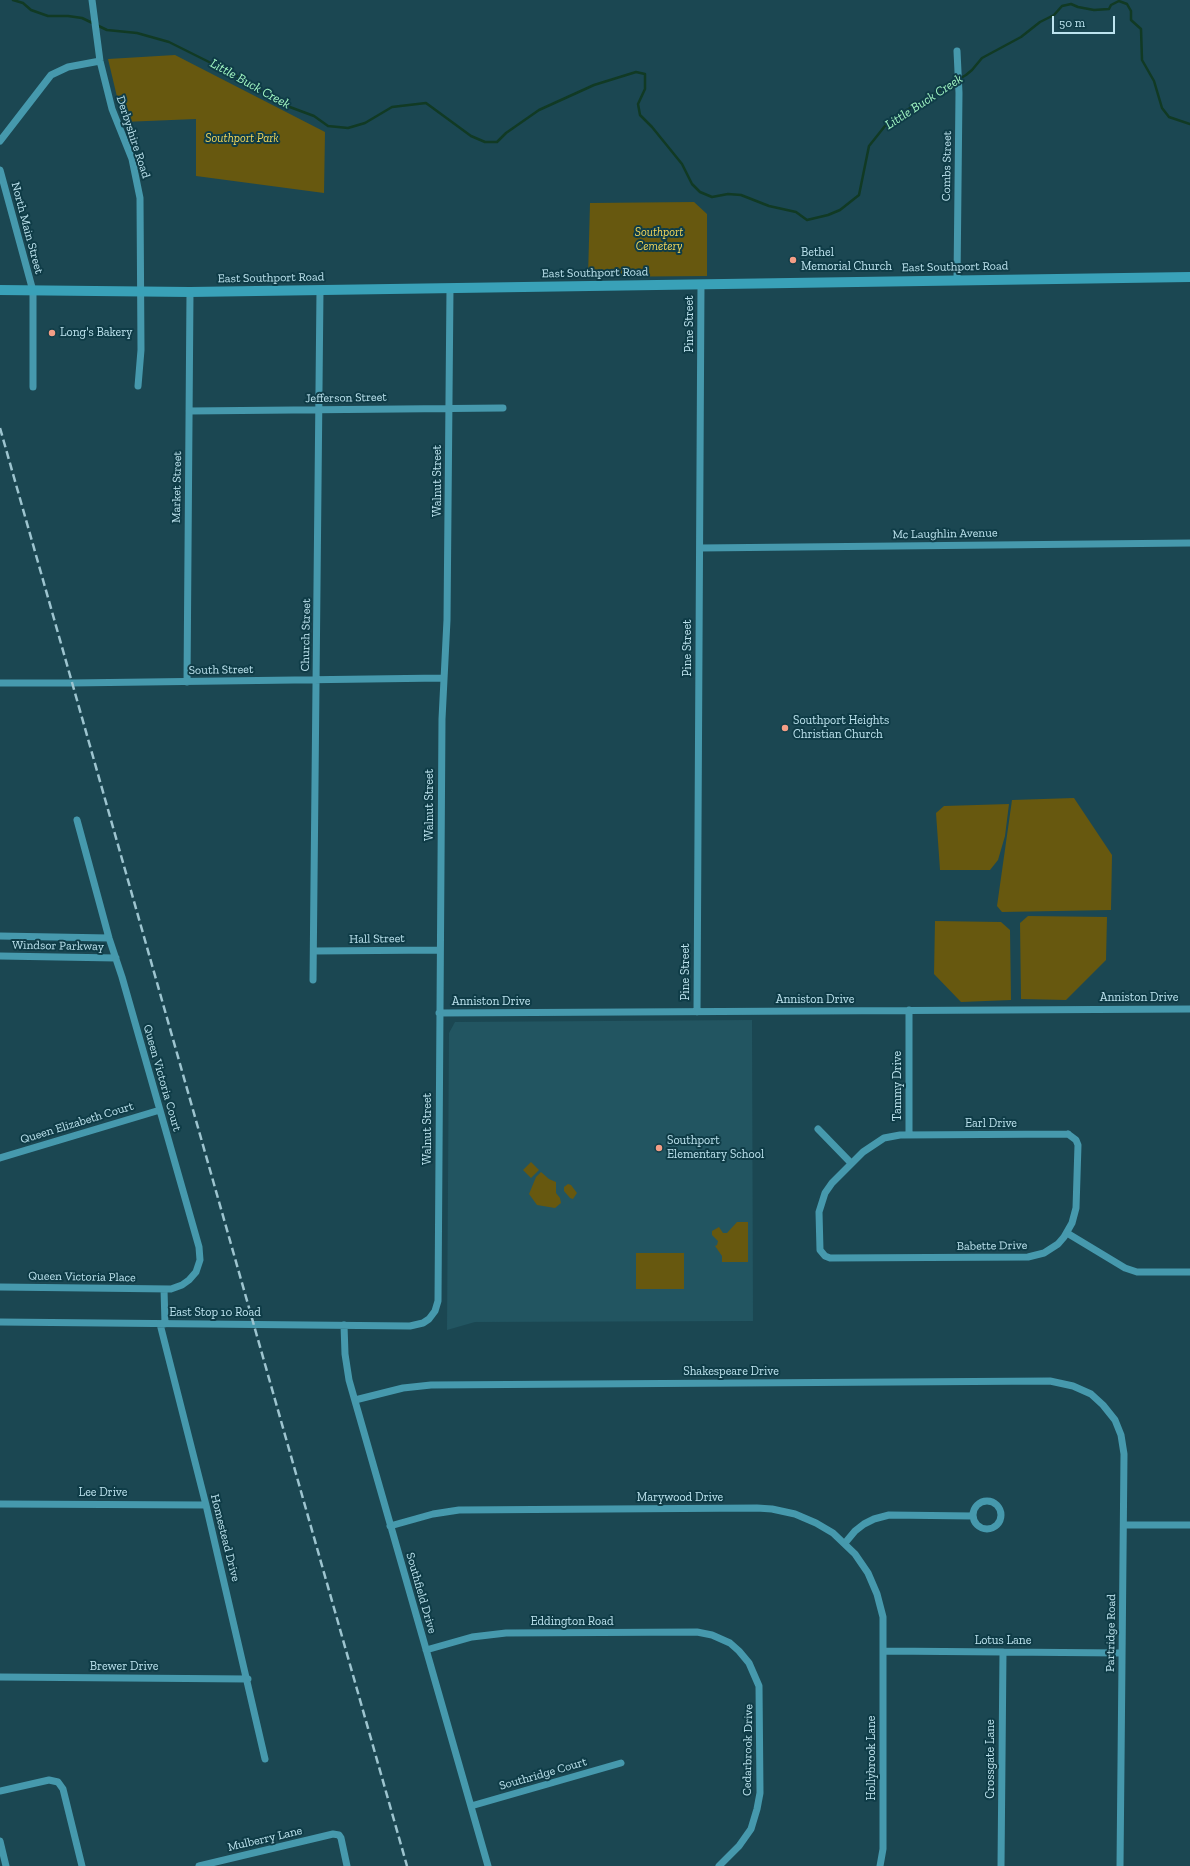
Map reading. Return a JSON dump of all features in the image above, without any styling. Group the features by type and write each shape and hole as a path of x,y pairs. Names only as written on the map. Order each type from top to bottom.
{"main road":[{"name":"East Southport Road","path":"0,290 190,292 1190,277"}],"street":[{"name":"Derbyshire Road","path":"92,1 100,61 110,101 130,155 137,183 140,207 141,350 138,386"},
{"name":"Combs Street","path":"957,51 959,93 957,280"},
{"path":"0,141 48,78 57,71 100,61"},
{"name":"North Main Street","path":"0,171 33,291 33,387"},
{"name":"Pine Street","path":"697,1012 701,284"},
{"name":"Walnut Street","path":"429,1319 435,1311 438,1301 443,678 447,620 450,288"},
{"name":"Church Street","path":"313,980 320,290"},
{"name":"Market Street","path":"186,682 190,292"},
{"name":"Jefferson Street","path":"189,411 503,408"},
{"name":"Mc Laughlin Avenue","path":"700,548 1190,542"},
{"name":"South Street","path":"0,683 443,678"},
{"name":"Queen Victoria Court","path":"77,820 109,938 199,1247 200,1256 196,1272 187,1282 178,1287 164,1289"},
{"name":"Windsor Parkway","path":"0,936 109,938"},
{"name":"Hall Street","path":"314,951 440,950"},
{"name":"Windsor Parkway","path":"0,956 116,958"},
{"name":"Anniston Drive","path":"440,1013 1190,1009"},
{"name":"Tammy Drive","path":"823,1255 819,1247 820,1204 829,1186 869,1146 896,1135 909,1135 909,1010"},
{"name":"Queen Elizabeth Court","path":"0,1158 160,1110"},
{"path":"818,1129 852,1163"},
{"name":"Earl Drive","path":"909,1135 1068,1134 1073,1137 1078,1146 1077,1200 1074,1219 1067,1233"},
{"path":"1067,1233 1125,1268 1137,1272 1190,1272"},
{"name":"Babette Drive","path":"823,1255 830,1258 1028,1257 1048,1252 1058,1244 1067,1233"},
{"name":"Queen Victoria Place","path":"0,1287 164,1289"},
{"path":"162,1324 164,1289"},
{"name":"East Stop 10 Road","path":"0,1322 410,1326 417,1325 429,1319"},
{"name":"Homestead Drive","path":"162,1324 266,1759"},
{"name":"Southfield Drive","path":"344,1325 346,1362 355,1400 488,1866"},
{"name":"Shakespeare Drive","path":"355,1400 403,1388 431,1385 1050,1381 1077,1387 1091,1394 1103,1405"},
{"name":"Partridge Road","path":"1103,1405 1115,1420 1124,1446 1120,1866"},
{"path":"986,1501 996,1504 1001,1513 1000,1522 990,1529 978,1526 973,1516 976,1506 986,1501"},
{"name":"Lee Drive","path":"0,1504 206,1505"},
{"name":"Marywood Drive","path":"390,1526 433,1514 460,1510 765,1508 787,1512 809,1520 833,1533 844,1543 864,1567 877,1594 883,1617 884,1651"},
{"path":"844,1543 864,1524 874,1519 889,1515 973,1516"},
{"path":"1124,1525 1190,1525"},
{"name":"Eddington Road","path":"426,1650 472,1637 506,1633 697,1632 719,1638"},
{"name":"Cedarbrook Drive","path":"719,1638 736,1648 749,1663 758,1682 760,1699 760,1793 757,1809 751,1829 744,1839 719,1866"},
{"name":"Lotus Lane","path":"884,1651 1122,1653"},
{"name":"Hollybrook Lane","path":"880,1866 883,1849 884,1651"},
{"name":"Crossgate Lane","path":"1001,1866 1003,1652"},
{"name":"Brewer Drive","path":"0,1677 248,1679"},
{"name":"Southridge Court","path":"471,1806 621,1763"},
{"path":"0,1791 49,1780 58,1782 63,1789 82,1866"},
{"name":"Mulberry Lane","path":"199,1866 215,1864 333,1834 341,1838 347,1866"},
{"path":"0,1840 6,1866"}],"shaded area":[{"path":"752,1020 753,1321 475,1322 447,1330 449,1033 455,1022"}],"green space":[{"name":"Southport Park","path":"175,55 325,132 324,193 196,176 196,119 123,122 108,59"},
{"name":"Southport Cemetery","path":"694,202 707,214 707,276 588,277 590,203"},
{"path":"1074,798 1112,855 1111,910 1002,912 997,906 1012,800"},
{"path":"1009,804 1005,836 998,860 990,870 940,870 936,813 944,806"},
{"path":"1028,916 1107,917 1106,960 1066,1000 1021,999 1020,923"},
{"path":"935,921 1001,922 1010,930 1011,1000 961,1002 934,974"},
{"path":"531,1162 539,1170 531,1178 523,1170"},
{"path":"541,1172 549,1179 556,1182 556,1193 560,1198 561,1203 555,1208 537,1205 529,1194 536,1177"},
{"path":"568,1184 571,1185 577,1193 573,1199 570,1198 564,1191 564,1187"},
{"path":"737,1222 748,1222 748,1262 722,1262 722,1256 715,1246 717,1245 718,1241 712,1235 712,1231 719,1227 723,1233 727,1233"},
{"path":"636,1253 684,1253 684,1289 636,1289"}],"waterway":[{"name":"Little Buck Creek","path":"13,0 23,3 31,10 48,16 82,18 107,30 137,33 169,42 237,76 279,103 314,116 328,126 348,128 365,123 392,107 426,103 471,136 485,142 497,142 506,133 539,110 594,85 636,72 645,74 645,89 638,104 640,115 652,127 682,164 692,184 700,192 712,197 728,194 741,195 769,206 796,212 807,220 828,215 840,210 859,195 869,146 885,126 905,111 966,75 982,58 1021,37 1040,22 1054,15 1062,6 1071,4 1094,10 1109,9 1111,5 1119,1 1127,4 1131,11 1131,20 1141,29 1142,60 1154,81 1162,108 1169,117 1190,124"}],"railway":[{"path":"0,428 407,1866"}],"place":[{"name":"Bethel Memorial Church","path":"793,260"},
{"name":"Long's Bakery","path":"52,333"},
{"name":"Southport Heights Christian Church","path":"785,728"},
{"name":"Southport Elementary School","path":"659,1148"}]}
